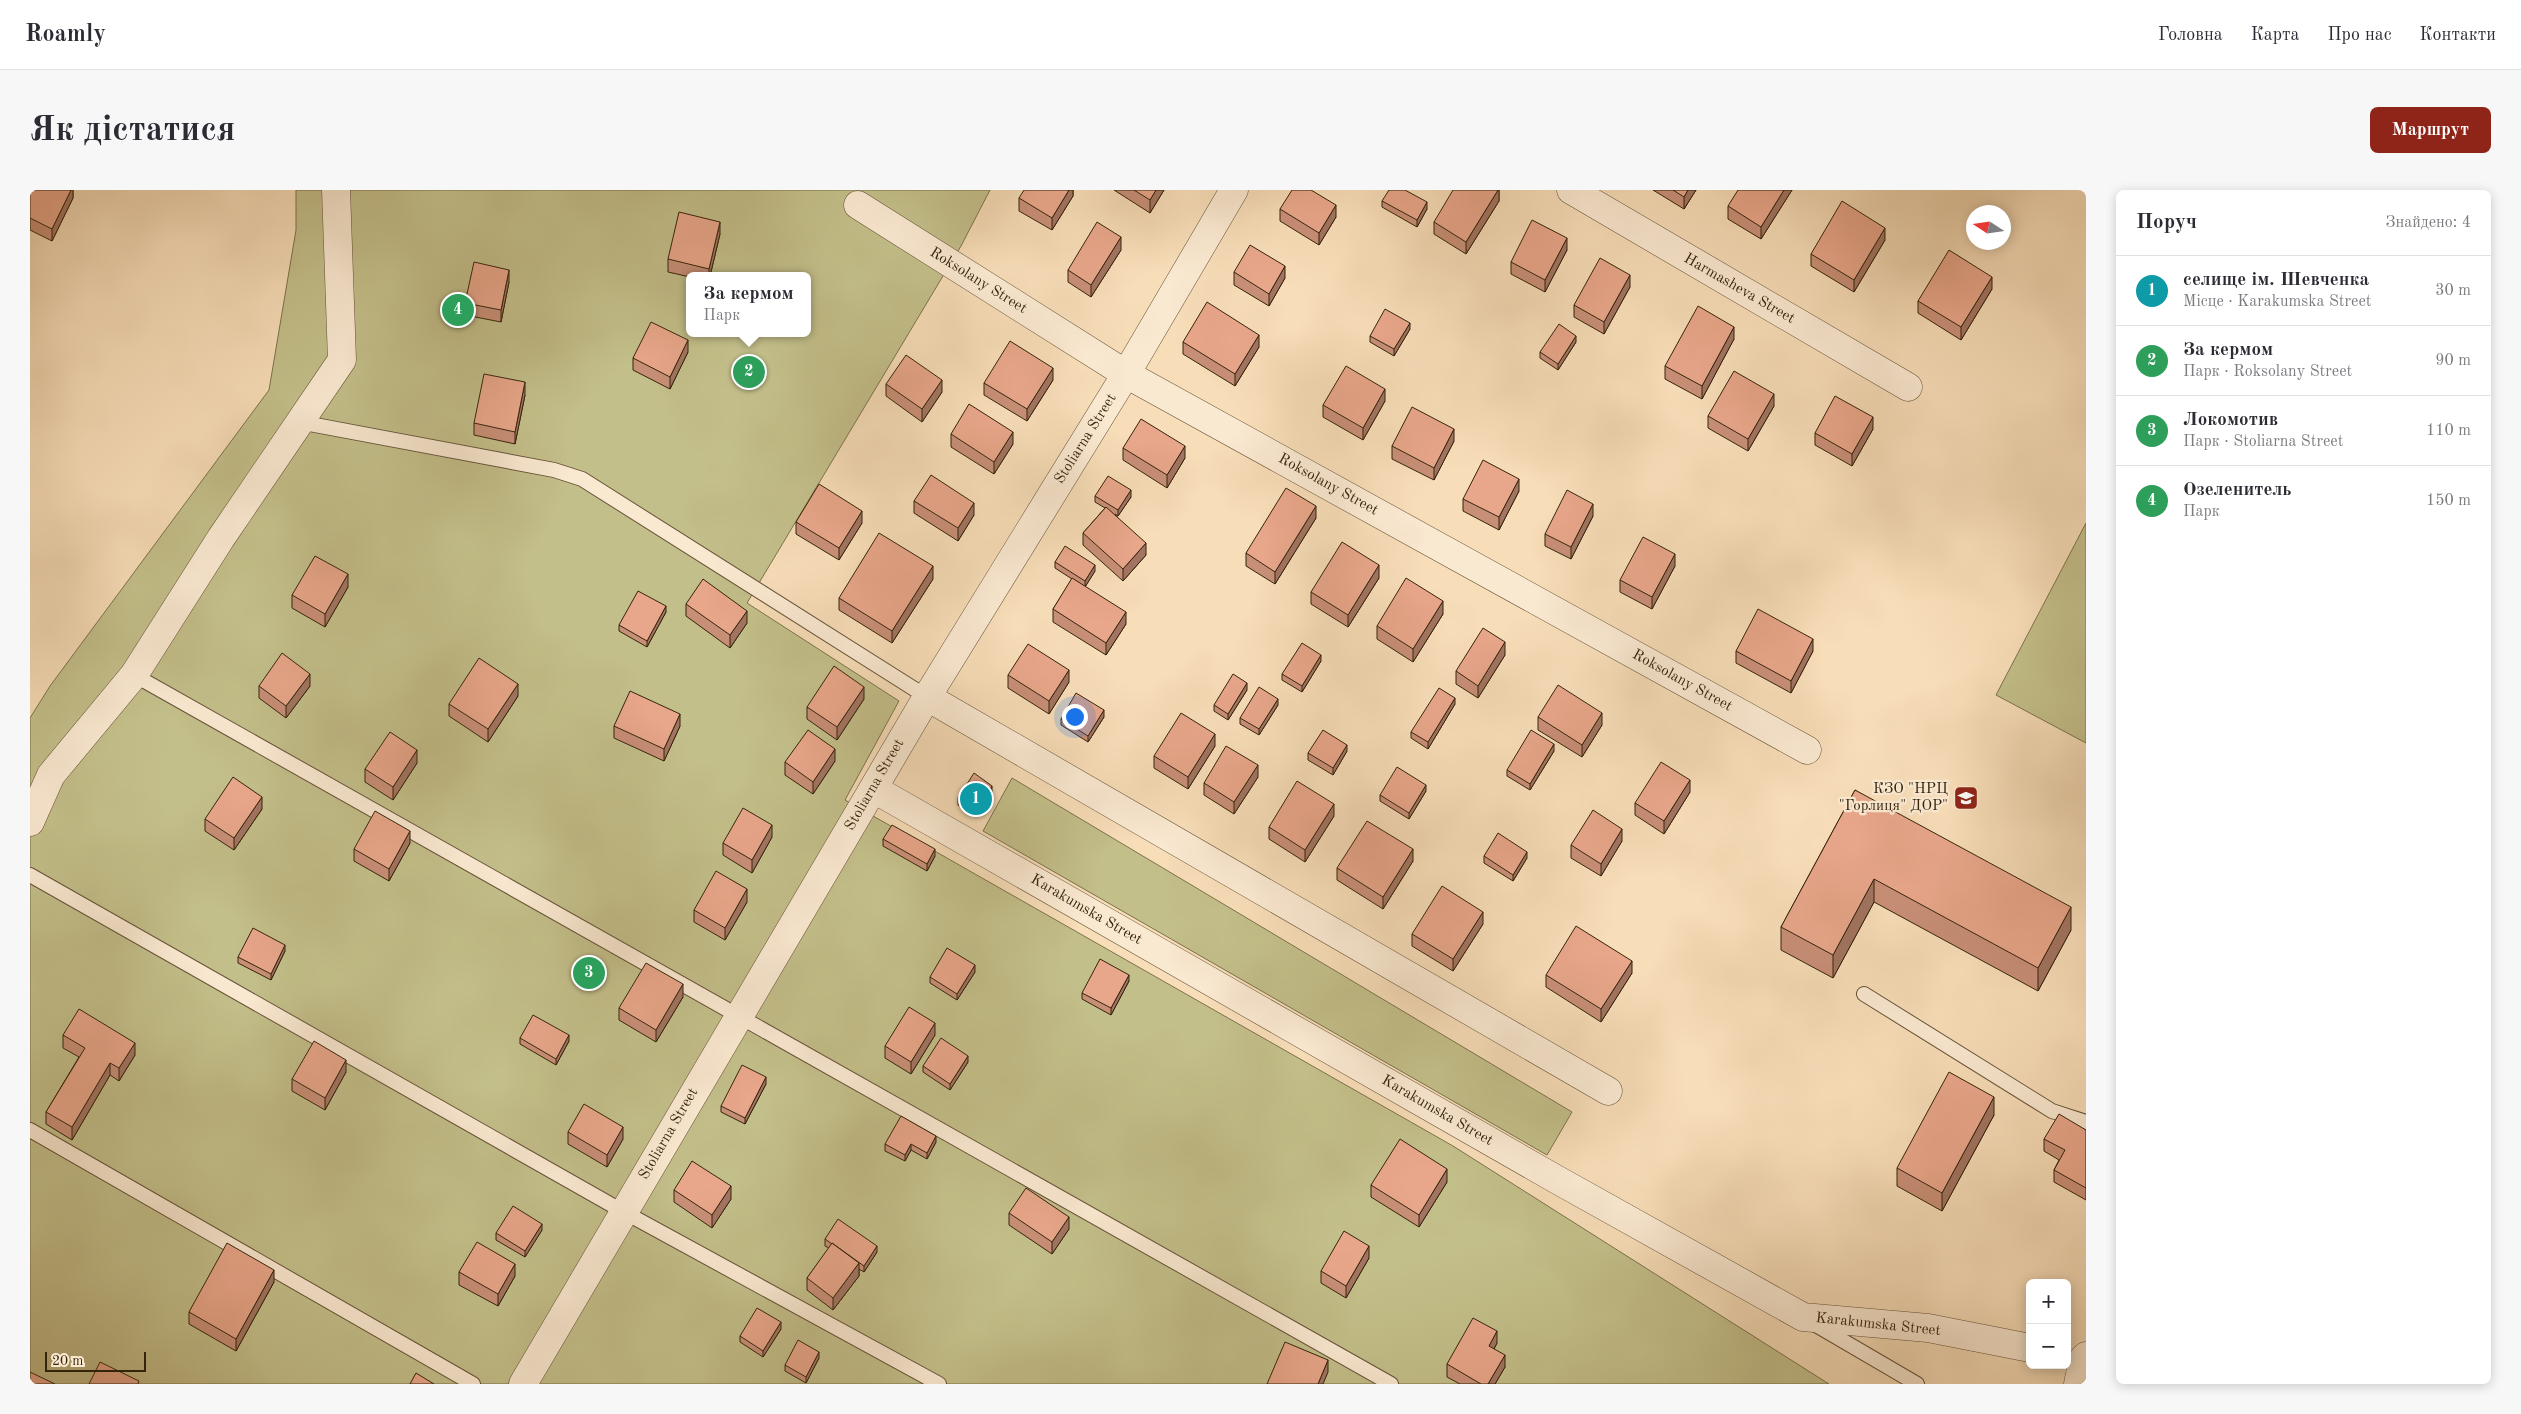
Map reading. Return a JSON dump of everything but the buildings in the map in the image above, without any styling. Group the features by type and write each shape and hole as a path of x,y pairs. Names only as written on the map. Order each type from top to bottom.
{"street":[{"path":"30,822 52,775 134,675 299,422 342,360 336,190"},
{"name":"Stoliarna Street","path":"523,1384 927,697 1126,374 1234,190"},
{"name":"Harmasheva Street","path":"1571,190 1908,387"},
{"name":"Roksolany Street","path":"858,205 1126,374 1807,750"},
{"path":"927,697 1608,1091"},
{"name":"Karakumska Street","path":"874,788 1554,1178 1803,1317 1928,1328 2026,1347"}],"lane":[{"path":"299,422 554,470 582,479 927,697"},
{"path":"134,675 1390,1384"},
{"path":"30,875 624,1212 939,1384"},
{"path":"1864,994 2052,1111 2086,1122"},
{"path":"30,1130 473,1384"},
{"path":"1803,1317 1917,1384"}],"shaded area":[{"path":"296,190 990,190 961,246 747,603 899,701 845,800 1453,1146 1829,1384 30,1384 30,718 50,686 269,390 296,230"},
{"path":"2086,523 2086,743 1996,695"},
{"path":"1012,778 1572,1112 1547,1155 983,831"}],"place":[{"name":"Озеленитель","path":"458,310"},
{"name":"За кермом","path":"749,372"},
{"name":"КЗО \"НРЦ \"Горлиця\" ДОР\"","path":"1966,798"},
{"name":"селище ім. Шевченка","path":"976,799"},
{"name":"Локомотив","path":"589,973"}]}
